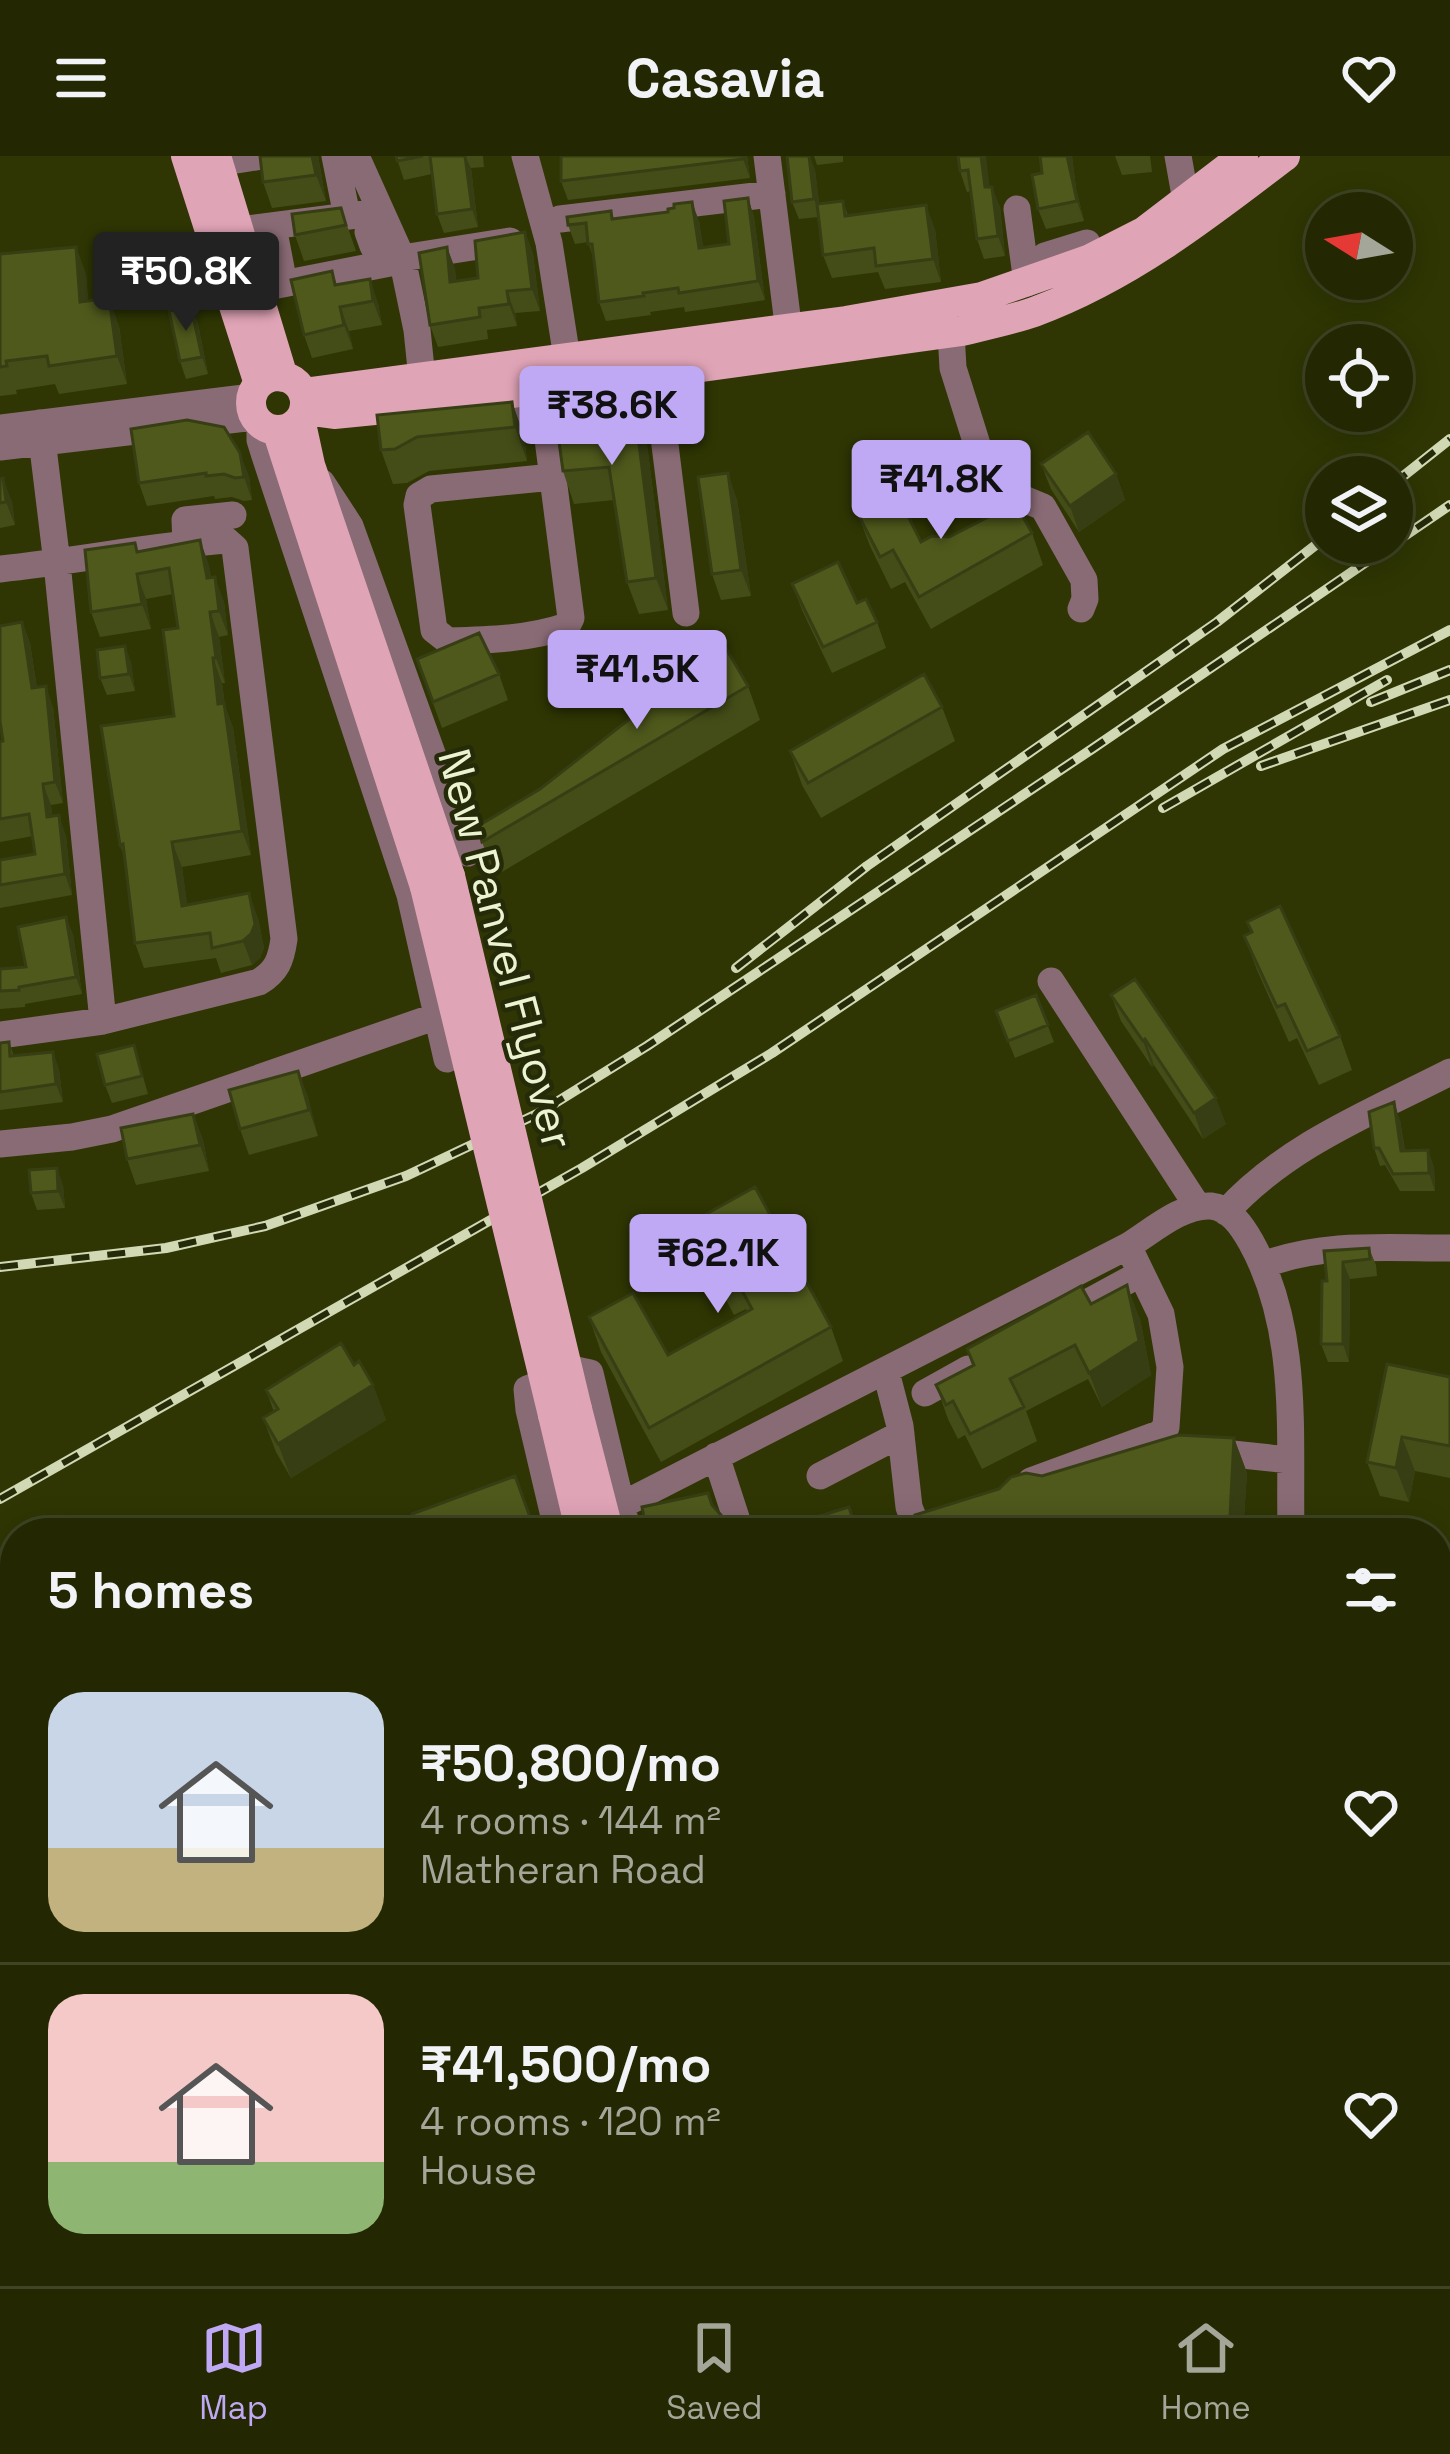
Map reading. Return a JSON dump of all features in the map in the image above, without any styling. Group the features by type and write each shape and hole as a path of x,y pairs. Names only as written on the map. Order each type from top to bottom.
{"main road":[{"path":"186,156 277,406"},
{"path":"277,406 334,414 543,402 982,297 1027,283 1087,245 1145,231 1243,156"},
{"path":"277,406 421,411 567,358 951,333 1033,312 1113,275 1192,227 1285,156"},
{"path":"217,160 248,228 277,406"},
{"name":"New Panvel Flyover","path":"277,406 438,881 565,1412 579,1518"},
{"name":"New Panvel Flyover","path":"565,1412 617,1518"}],"street":[{"path":"217,160 262,156"},
{"path":"335,156 345,206"},
{"path":"356,156 378,220 402,258 417,331 421,411"},
{"path":"525,156 549,243 567,358"},
{"path":"767,156 790,342"},
{"path":"1178,156 1186,201"},
{"path":"560,219 772,194"},
{"path":"248,228 345,206 378,220"},
{"path":"1017,209 1027,283"},
{"path":"248,228 378,220"},
{"path":"248,228 274,237 281,268"},
{"path":"257,289 526,238"},
{"path":"1045,256 1087,245"},
{"path":"951,333 952,368 986,473 1004,491 1043,507 1084,580 1081,609"},
{"path":"656,373 686,613"},
{"path":"543,402 553,477 571,618 567,626 555,630 504,639 448,641 434,630 419,496 430,486 553,477"},
{"path":"0,428 41,432 277,406"},
{"path":"277,406 260,440 410,895 447,1059"},
{"path":"0,447 41,432"},
{"path":"41,432 104,1021"},
{"path":"300,468 350,526 468,853 541,809"},
{"path":"1001,525 1012,494"},
{"path":"186,543 185,520 233,514"},
{"path":"0,569 186,543 226,540 235,548 284,939 273,973 259,982 104,1021 0,1035"},
{"path":"1051,981 1198,1207"},
{"path":"0,1144 72,1137 130,1124 437,1016"},
{"path":"1226,1211 1246,1189 1302,1148 1450,1072"},
{"path":"628,1518 716,1456 1128,1246 1181,1214 1215,1206 1237,1221 1263,1265 1280,1312 1287,1355 1291,1518"},
{"path":"1128,1246 1161,1314 1170,1367 1166,1427 1006,1498 1177,1454 1289,1460"},
{"path":"1263,1265 1326,1248 1450,1248"},
{"path":"1042,1328 1140,1274"},
{"path":"896,1366 928,1397 984,1360"},
{"path":"896,1366 909,1507 917,1518"},
{"path":"554,1518 527,1389 576,1370 590,1373 619,1518"},
{"path":"820,1476 901,1434"},
{"path":"716,1456 735,1518"}],"building":[{"path":"260,156 312,156 316,175 263,182"},
{"path":"430,156 465,156 472,209 437,214"},
{"path":"561,156 742,156 743,159 561,181"},
{"path":"787,156 809,156 814,199 792,202"},
{"path":"958,156 981,156 985,187 992,187 998,236 977,239 968,170 960,171"},
{"path":"1040,156 1067,156 1077,201 1038,209 1032,175 1042,173"},
{"path":"748,198 758,281 679,293 678,288 599,302 586,223 568,225 567,217 611,211 612,219 668,212 674,204 692,202 699,248 729,244 724,201"},
{"path":"843,201 845,216 926,205 933,259 876,266 874,248 823,255 817,204"},
{"path":"341,208 346,225 295,235 292,214"},
{"path":"525,232 532,289 507,291 509,304 479,308 480,317 430,325 419,253 447,247 450,282 478,278 475,241"},
{"path":"76,247 80,302 109,298 117,356 49,366 47,356 6,361 7,366 0,367 0,254"},
{"path":"332,271 335,285 370,279 373,301 340,307 344,325 304,335 291,280"},
{"path":"191,307 202,357 180,361 169,311"},
{"path":"632,389 656,578 627,582 609,467 563,471 554,405 599,401 598,394"},
{"path":"512,402 515,427 417,437 395,449 381,450 377,415"},
{"path":"187,420 224,427 240,453 244,477 206,473 139,483 131,429"},
{"path":"1088,432 1116,474 1070,506 1041,464"},
{"path":"728,473 741,570 712,574 698,477"},
{"path":"0,479 6,502 0,503"},
{"path":"1009,492 1032,533 919,597 893,550 880,557 858,514 897,494 921,542 932,536 949,537 990,516"},
{"path":"200,540 207,578 215,577 219,611 210,612 213,658 242,831 172,842 182,906 249,893 255,924 243,941 212,948 210,933 135,943 101,726 174,716 163,630 178,628 169,568 137,574 142,604 91,612 85,550 135,543 137,552"},
{"path":"838,562 857,603 866,599 877,622 823,647 792,584"},
{"path":"22,622 32,688 46,686 55,782 43,784 47,817 59,815 65,874 0,885 0,860 35,854 29,814 0,819 0,626"},
{"path":"479,633 499,674 433,702 417,659"},
{"path":"720,638 748,686 482,842 478,826 540,789 700,664 706,648"},
{"path":"125,646 129,674 100,678 97,650"},
{"path":"924,674 942,707 808,783 790,751"},
{"path":"1280,906 1340,1036 1307,1051 1285,1004 1277,1007 1244,936 1252,932 1247,922"},
{"path":"66,917 76,977 0,991 0,969 26,967 18,927"},
{"path":"1135,979 1216,1098 1194,1113 1111,995"},
{"path":"1036,995 1048,1025 1008,1041 996,1011"},
{"path":"9,1042 10,1056 53,1052 56,1084 0,1092 0,1043"},
{"path":"134,1045 142,1076 105,1085 97,1054"},
{"path":"298,1071 309,1110 240,1129 229,1090"},
{"path":"1394,1102 1401,1151 1428,1150 1429,1173 1393,1174 1379,1148 1374,1148 1369,1112"},
{"path":"193,1114 200,1145 127,1159 121,1128"},
{"path":"57,1168 58,1191 31,1193 29,1170"},
{"path":"755,1187 831,1327 649,1428 589,1317 633,1293 668,1355 752,1309 733,1274 722,1281 690,1223"},
{"path":"1369,1248 1370,1259 1343,1262 1343,1344 1321,1344 1322,1281 1327,1281 1324,1251"},
{"path":"1127,1285 1139,1341 1089,1373 1075,1345 1010,1379 1024,1407 970,1434 953,1401 946,1405 936,1385 974,1365 967,1349 1081,1286 1091,1304"},
{"path":"341,1343 373,1385 278,1444 263,1418 278,1409 266,1390"},
{"path":"1387,1364 1450,1377 1450,1446 1402,1437 1396,1468 1367,1462"},
{"path":"1178,1435 1234,1438 1230,1516 1223,1518 916,1518 999,1489 1011,1477 1042,1476"},
{"path":"515,1476 530,1518 413,1518 412,1514"},
{"path":"708,1493 721,1515 644,1518 642,1507"},
{"path":"849,1507 852,1518 813,1518"}],"railway":[{"path":"1413,468 1450,439"},
{"path":"0,1267 166,1248 265,1226 406,1176 539,1113 647,1046 1450,505"},
{"path":"736,968 867,866 1217,622 1305,553"},
{"path":"0,1499 582,1168 772,1053 1223,749 1450,630"},
{"path":"1371,702 1450,670"},
{"path":"1163,808 1387,680"},
{"path":"1261,766 1450,700"}]}
